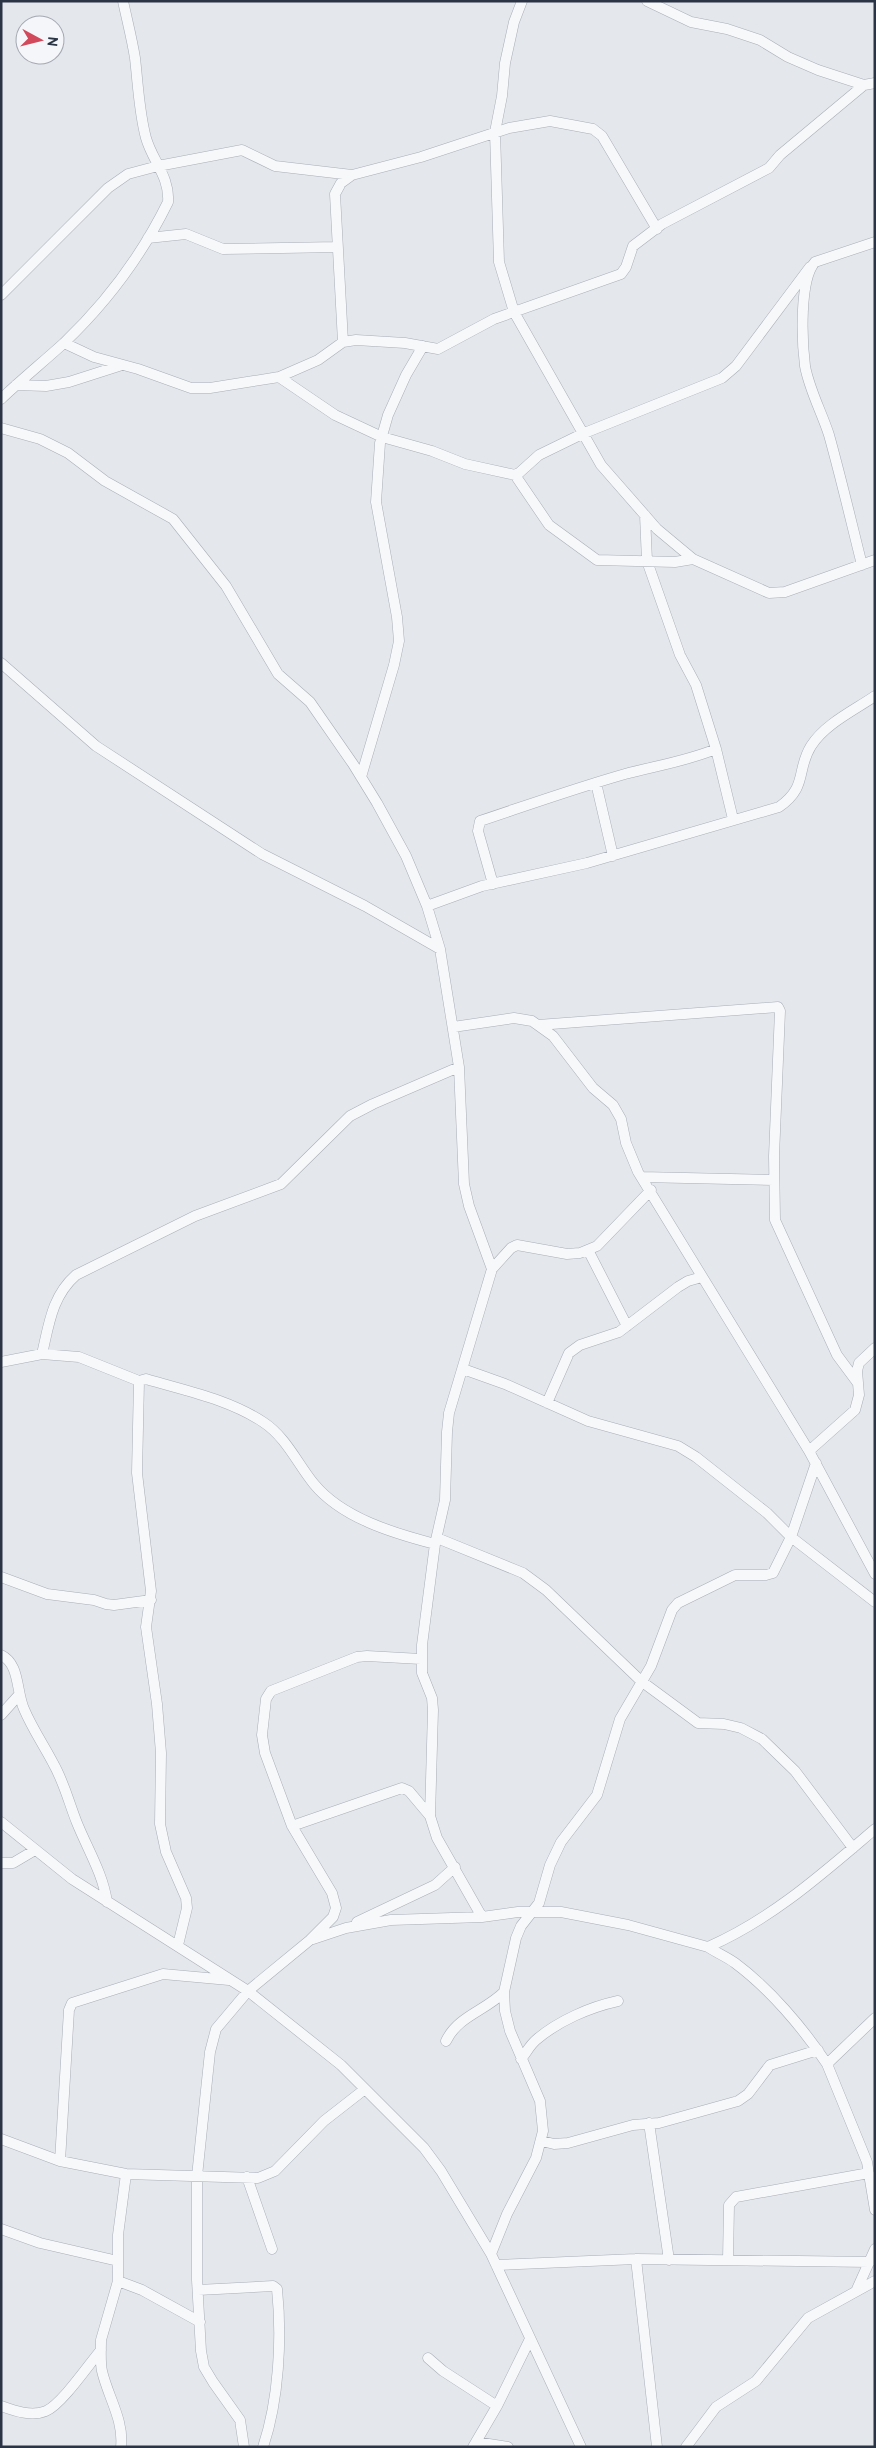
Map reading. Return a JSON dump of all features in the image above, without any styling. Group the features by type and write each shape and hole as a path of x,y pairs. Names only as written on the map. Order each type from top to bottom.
{"street":[{"path":"1,399 64,343 126,273 168,202 164,176 146,137 135,57 123,1"},
{"path":"522,1 514,22 505,63 495,132 499,262 514,312 601,465 657,529 693,559 769,593 785,592 875,560"},
{"path":"647,1 691,22 727,29 760,40 788,57 818,70 870,84"},
{"path":"64,343 94,357 122,364 191,388 210,388 279,377 318,360 343,342 356,340 405,342 438,349 494,319 621,274 626,267 632,246 697,204 769,168 780,155 870,84"},
{"path":"1,295 108,188 128,174 158,166 242,150 275,166 352,175 421,157 495,132 550,121 593,129 602,136 656,229"},
{"path":"343,342 335,194 341,183 352,175"},
{"path":"148,238 186,234 223,249 338,247"},
{"path":"279,377 335,415 382,437 432,451 465,464 515,475 520,473 539,455 582,434 722,378 736,366 815,262 875,242"},
{"path":"810,267 803,324 805,368 829,435 862,564"},
{"path":"361,777 394,665 399,641 397,617 376,502 376,474 388,415 406,375 423,346"},
{"path":"16,385 46,386 69,382 122,364"},
{"path":"1,428 40,440 68,453 105,481 173,519 226,586 278,674 310,702 361,777 406,856 427,906 440,949 459,1067 464,1184 469,1206 492,1269"},
{"path":"515,475 550,525 590,557 605,561 693,559"},
{"path":"645,514 647,561 680,655 696,685 716,749 733,819"},
{"path":"1,663 96,746 262,854 365,906 440,949"},
{"path":"427,906 492,884 613,856 733,819 779,807 791,799 799,785 809,748 822,732 875,696"},
{"path":"492,884 478,831 480,821 596,783 700,756 716,749"},
{"path":"596,783 613,856"},
{"path":"538,1025 778,1007 780,1011 774,1180 775,1220 779,1234 837,1355 858,1382"},
{"path":"453,1027 514,1018 532,1020 553,1036 593,1088 613,1105 621,1119 634,1166 809,1451 875,1574"},
{"path":"42,1354 53,1308 63,1286 76,1275 195,1216 281,1184 350,1116 373,1104 459,1067"},
{"path":"641,1177 774,1180"},
{"path":"482,1917 456,1867 437,1838 430,1816 432,1698 422,1673 421,1659 436,1541 445,1500 450,1413 492,1269 517,1244 567,1254 598,1246 650,1190"},
{"path":"588,1250 627,1326"},
{"path":"547,1403 569,1353 580,1345 599,1340 627,1326 688,1280 702,1277"},
{"path":"809,1451 855,1410 859,1395 859,1363 875,1348"},
{"path":"1,1362 42,1354 79,1357 139,1381 146,1379 235,1406 265,1424 287,1445 314,1484 333,1502 402,1536 436,1541 523,1573 546,1590 641,1681 698,1723 724,1724 741,1728 762,1739 795,1771 853,1848"},
{"path":"463,1370 588,1421 678,1446 696,1457 767,1513 791,1537 875,1602"},
{"path":"139,1381 137,1473 151,1600 146,1627 157,1704 161,1752 160,1824 166,1852 186,1898 187,1908 178,1945"},
{"path":"491,2254 507,2214 532,2168 542,2141 543,2119 540,2101 506,2019 504,1992 516,1938 521,1926 539,1903 550,1865 561,1842 597,1795 620,1719 657,1653 672,1610 678,1604 735,1575 770,1575 773,1573 791,1537 816,1463"},
{"path":"1,1577 47,1594 94,1600 114,1606 151,1600"},
{"path":"1,1655 10,1659 14,1667 18,1696 32,1728 59,1774 76,1822 98,1869 107,1902"},
{"path":"244,2447 240,2420 204,2367 200,2322 197,2176 214,2037 221,2023 248,1990 310,1940 333,1917 336,1908 336,1901 292,1826 272,1773 262,1735 268,1694 271,1691 357,1657 421,1659"},
{"path":"1,1715 18,1696"},
{"path":"292,1826 402,1788 409,1791 430,1816"},
{"path":"1,1822 72,1879 248,1990 341,2065 424,2148 441,2171 491,2254 581,2447"},
{"path":"708,1947 767,1916 824,1874 875,1829"},
{"path":"1,1863 13,1863 35,1850"},
{"path":"310,1940 346,1928 430,1888 456,1867"},
{"path":"346,1928 391,1920 562,1912 581,1915 708,1947 734,1962 770,1994 818,2050 826,2064 867,2162 875,2210"},
{"path":"60,2161 69,2010 72,2003 163,1974 230,1980"},
{"path":"446,2041 451,2029 463,2018 492,2004 504,1992"},
{"path":"521,2058 535,2041 561,2023 595,2007 618,2001"},
{"path":"826,2064 875,2018"},
{"path":"542,2141 554,2144 568,2143 633,2124 659,2123 738,2100 748,2094 770,2066 818,2050"},
{"path":"4,2141 60,2161 126,2174 258,2178 275,2171 324,2121 365,2089"},
{"path":"649,2123 669,2260"},
{"path":"728,2260 729,2205 736,2197 868,2173"},
{"path":"122,2447 122,2437 116,2410 101,2370 101,2340 118,2282 120,2217 126,2174"},
{"path":"247,2177 272,2249"},
{"path":"1,2229 40,2243 118,2261"},
{"path":"857,2289 875,2248"},
{"path":"496,2265 636,2259 870,2262"},
{"path":"636,2259 657,2447"},
{"path":"686,2447 716,2407 756,2381 808,2318 857,2289 875,2281"},
{"path":"118,2282 142,2290 200,2322"},
{"path":"198,2290 273,2286 277,2289 280,2322 278,2360 272,2407 264,2447"},
{"path":"508,2447 474,2444 497,2406 530,2339"},
{"path":"1,2406 31,2414 47,2410 64,2396 101,2350"},
{"path":"428,2358 443,2372 497,2406"}]}
